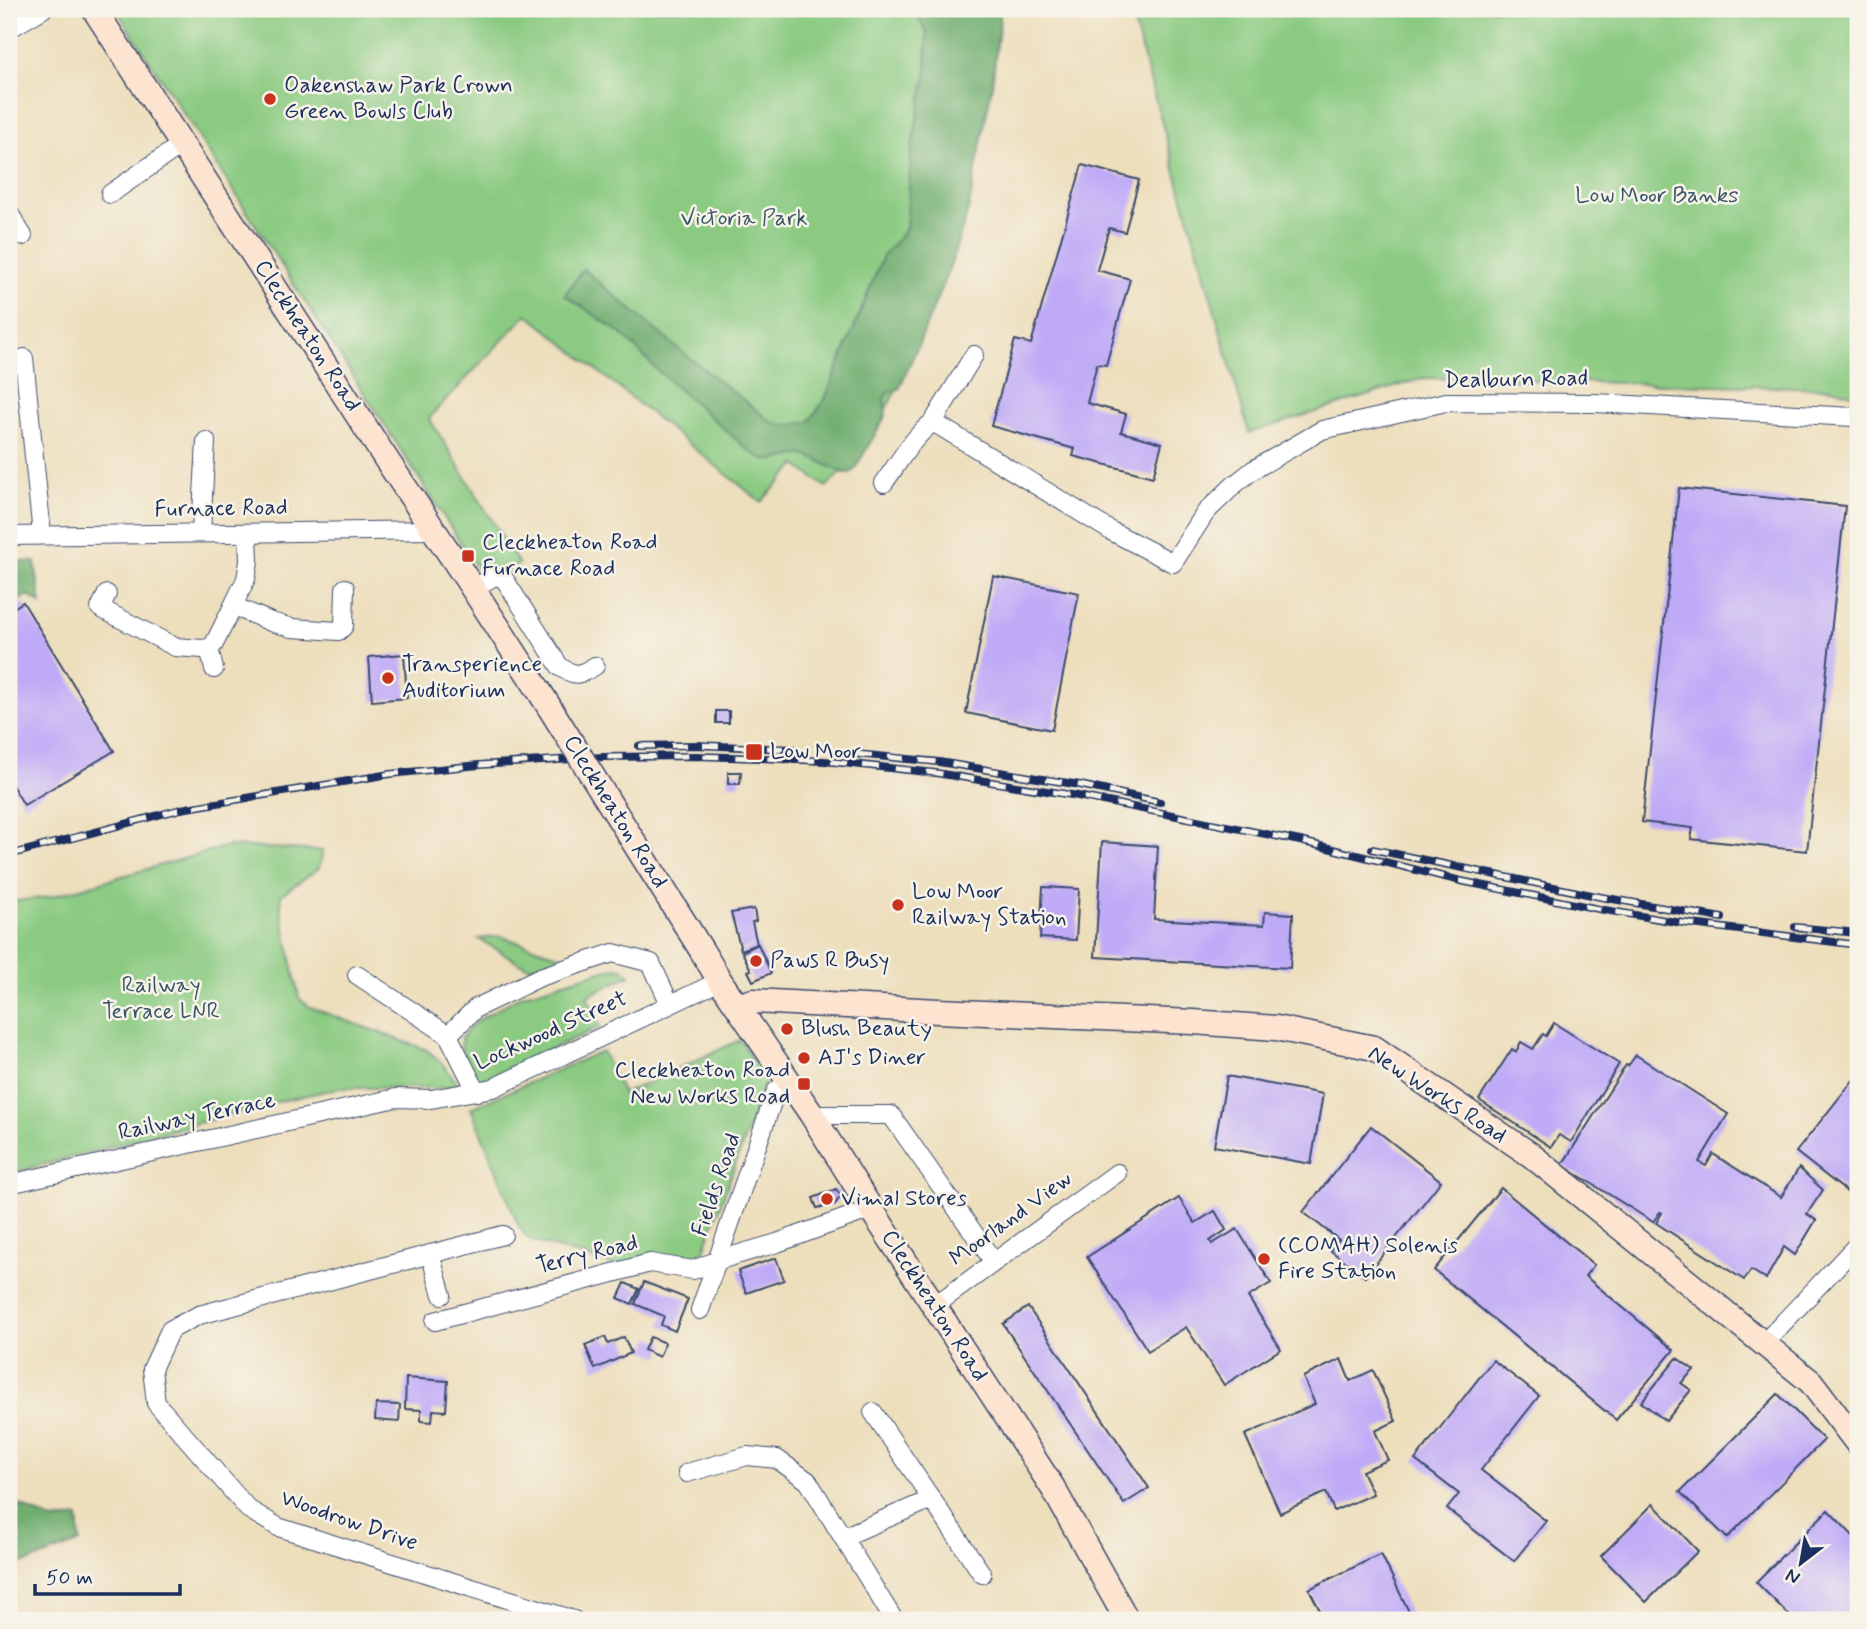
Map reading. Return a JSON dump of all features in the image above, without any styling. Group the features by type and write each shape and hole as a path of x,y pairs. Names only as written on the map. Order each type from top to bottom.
{"street":[{"path":"9,29 43,9"},
{"name":"Cleckheaton Road","path":"94,9 538,689 720,981 812,1115 1053,1488 1127,1620"},
{"path":"110,194 182,144"},
{"path":"9,213 23,236"},
{"path":"884,483 923,429 933,422 974,355"},
{"path":"24,358 42,535"},
{"name":"Dealburn Road","path":"933,422 1111,531 1173,563 1206,512 1253,470 1322,430 1446,402 1595,403 1858,419"},
{"path":"201,533 206,441"},
{"name":"Furnace Road","path":"9,536 434,530"},
{"path":"107,594 100,608 175,647 209,649 246,579 249,561 248,533"},
{"path":"473,589 496,575 505,580 560,667 572,674 583,674 595,666"},
{"path":"233,606 292,628 339,631 344,626 345,588"},
{"path":"209,649 214,669"},
{"path":"448,1035 476,1009 487,1003 540,977 613,953 652,963 670,1004"},
{"path":"357,975 448,1035 477,1092"},
{"name":"Lockwood Street","path":"396,1098 431,1099 493,1088 720,981"},
{"name":"New Works Road","path":"737,1006 753,1000 1193,1022 1276,1028 1374,1048 1531,1155 1811,1382 1858,1444"},
{"name":"Fields Road","path":"700,1310 776,1091 788,1082"},
{"name":"Railway Terrace","path":"9,1184 396,1098"},
{"path":"812,1115 891,1115 994,1262"},
{"name":"Moorland View","path":"934,1306 1117,1173"},
{"name":"Terry Road","path":"435,1321 650,1263 693,1270 871,1209"},
{"name":"Woodrow Drive","path":"503,1235 199,1315 170,1330 152,1369 156,1403 248,1508 278,1527 574,1620"},
{"path":"1763,1343 1858,1244"},
{"path":"430,1254 442,1295"},
{"path":"873,1412 982,1574"},
{"path":"687,1473 747,1456 777,1460 808,1480 894,1620"},
{"path":"843,1537 932,1499"}],"green space":[{"name":"Victoria Park","path":"116,9 984,9 952,261 894,394 872,434 845,469 826,487 796,465 761,502 527,314 429,418 519,564 505,573 477,568"},
{"path":"914,9 1001,9 992,85 969,207 952,261 899,389 889,392 884,398 886,415 855,469 849,474 803,455 775,460 760,458 658,371 622,334 565,295 583,269 677,348 773,423 789,425 809,422 825,399 883,256 906,229 912,145 926,77 927,33"},
{"name":"Low Moor Banks","path":"1130,9 1858,9 1858,396 1832,388 1423,378 1249,433"},
{"path":"9,561 35,562 41,604 28,595 9,606"},
{"name":"Railway Terrace LNR","path":"228,846 323,851 319,868 281,895 281,909 299,998 309,1007 427,1050 441,1062 461,1088 339,1088 272,1103 9,1174 9,902 49,897"},
{"path":"499,936 565,957 541,971 522,964 479,939"},
{"path":"622,968 630,975 587,996 600,1027 478,1082 462,1053 461,1038 475,1022 522,995 608,969"},
{"path":"740,1040 766,1080 700,1261 616,1266 533,1241 524,1234 471,1108 602,1051 623,1094"},
{"path":"15,1503 54,1521 78,1517 80,1542 9,1567 9,1511"}],"building":[{"path":"1082,165 1139,180 1125,232 1109,228 1097,270 1130,279 1106,365 1097,364 1087,403 1126,414 1121,432 1162,443 1153,477 1073,456 1075,449 991,426 1015,340 1031,344"},
{"path":"1679,488 1845,506 1807,851 1691,839 1693,828 1642,822"},
{"path":"993,576 1079,593 1052,730 966,713"},
{"path":"23,602 114,751 24,805 9,780 9,611"},
{"name":"Transperience Auditorium","path":"404,654 407,698 372,701 369,657"},
{"path":"716,711 729,711 729,723 716,723"},
{"path":"728,772 741,772 740,784 728,784"},
{"path":"1102,842 1158,846 1154,919 1264,925 1265,912 1293,914 1290,968 1095,957"},
{"path":"1043,887 1079,889 1076,940 1040,938"},
{"path":"754,909 756,921 752,922 757,944 741,950 731,913"},
{"name":"Paws R Busy","path":"758,944 771,973 753,981 742,952"},
{"path":"1554,1023 1619,1064 1571,1142 1559,1135 1551,1147 1479,1100 1512,1049 1516,1052 1521,1042 1533,1049"},
{"path":"1636,1055 1728,1114 1699,1162 1706,1166 1713,1154 1781,1197 1799,1168 1823,1190 1807,1214 1816,1220 1795,1255 1784,1247 1766,1279 1751,1270 1744,1280 1656,1223 1662,1213 1660,1212 1653,1222 1562,1165 1626,1065 1628,1066"},
{"path":"1227,1076 1323,1094 1311,1164 1214,1146"},
{"path":"1855,1078 1858,1081 1858,1189 1852,1185 1847,1192 1796,1152"},
{"path":"1371,1126 1441,1181 1365,1277 1330,1250 1339,1240 1303,1212"},
{"path":"1501,1188 1594,1265 1585,1276 1674,1350 1616,1420 1434,1270"},
{"name":"Vimal Stores","path":"836,1189 841,1196 835,1204 817,1208 813,1198"},
{"path":"1179,1198 1195,1223 1215,1211 1226,1230 1210,1241 1212,1244 1237,1229 1271,1283 1248,1297 1281,1349 1224,1385 1186,1327 1148,1351 1087,1257"},
{"path":"776,1258 784,1280 746,1293 738,1271"},
{"path":"644,1282 688,1299 675,1331 661,1325 664,1316 635,1304"},
{"path":"625,1283 639,1289 632,1304 618,1298"},
{"path":"1028,1307 1149,1488 1124,1504 1003,1324"},
{"path":"605,1337 608,1344 624,1337 631,1353 595,1369 585,1345"},
{"path":"650,1337 665,1343 659,1357 644,1350"},
{"path":"1677,1358 1694,1370 1681,1383 1691,1390 1666,1421 1641,1402"},
{"path":"1341,1359 1350,1381 1373,1370 1396,1421 1375,1431 1388,1460 1362,1471 1373,1494 1334,1511 1326,1492 1280,1513 1245,1435 1315,1404 1303,1377"},
{"path":"1493,1360 1539,1396 1481,1470 1546,1521 1514,1561 1447,1509 1459,1494 1415,1460"},
{"path":"406,1378 448,1381 446,1411 433,1410 432,1422 421,1421 421,1410 405,1409"},
{"path":"1778,1394 1824,1440 1727,1538 1680,1492"},
{"path":"376,1404 400,1405 399,1422 375,1420"},
{"path":"1653,1504 1698,1551 1646,1602 1601,1556"},
{"path":"1828,1510 1858,1541 1858,1620 1794,1620 1756,1582"},
{"path":"1381,1554 1413,1620 1325,1620 1309,1589"}],"railway":[{"path":"639,746 696,745 793,749"},
{"path":"856,754 939,762 1080,785 1160,802"},
{"path":"9,855 181,809 390,774 603,757 696,756 824,761 936,773 1078,796 1300,841 1461,881 1599,909 1676,922 1858,945"},
{"path":"1372,849 1601,897 1722,918"},
{"path":"1795,927 1858,933"}],"place":[{"name":"Oakenshaw Park Crown Green Bowls Club","path":"270,99"},
{"name":"Cleckheaton Road Furnace Road","path":"468,556"},
{"name":"Transperience Auditorium","path":"388,678"},
{"name":"Low Moor","path":"754,752"},
{"name":"Low Moor Railway Station","path":"898,905"},
{"name":"Paws R Busy","path":"756,961"},
{"name":"Blush Beauty","path":"787,1029"},
{"name":"AJ's Diner","path":"804,1058"},
{"name":"Cleckheaton Road New Works Road","path":"804,1084"},
{"name":"Vimal Stores","path":"827,1199"},
{"name":"(COMAH) Solenis Fire Station","path":"1264,1259"}]}
